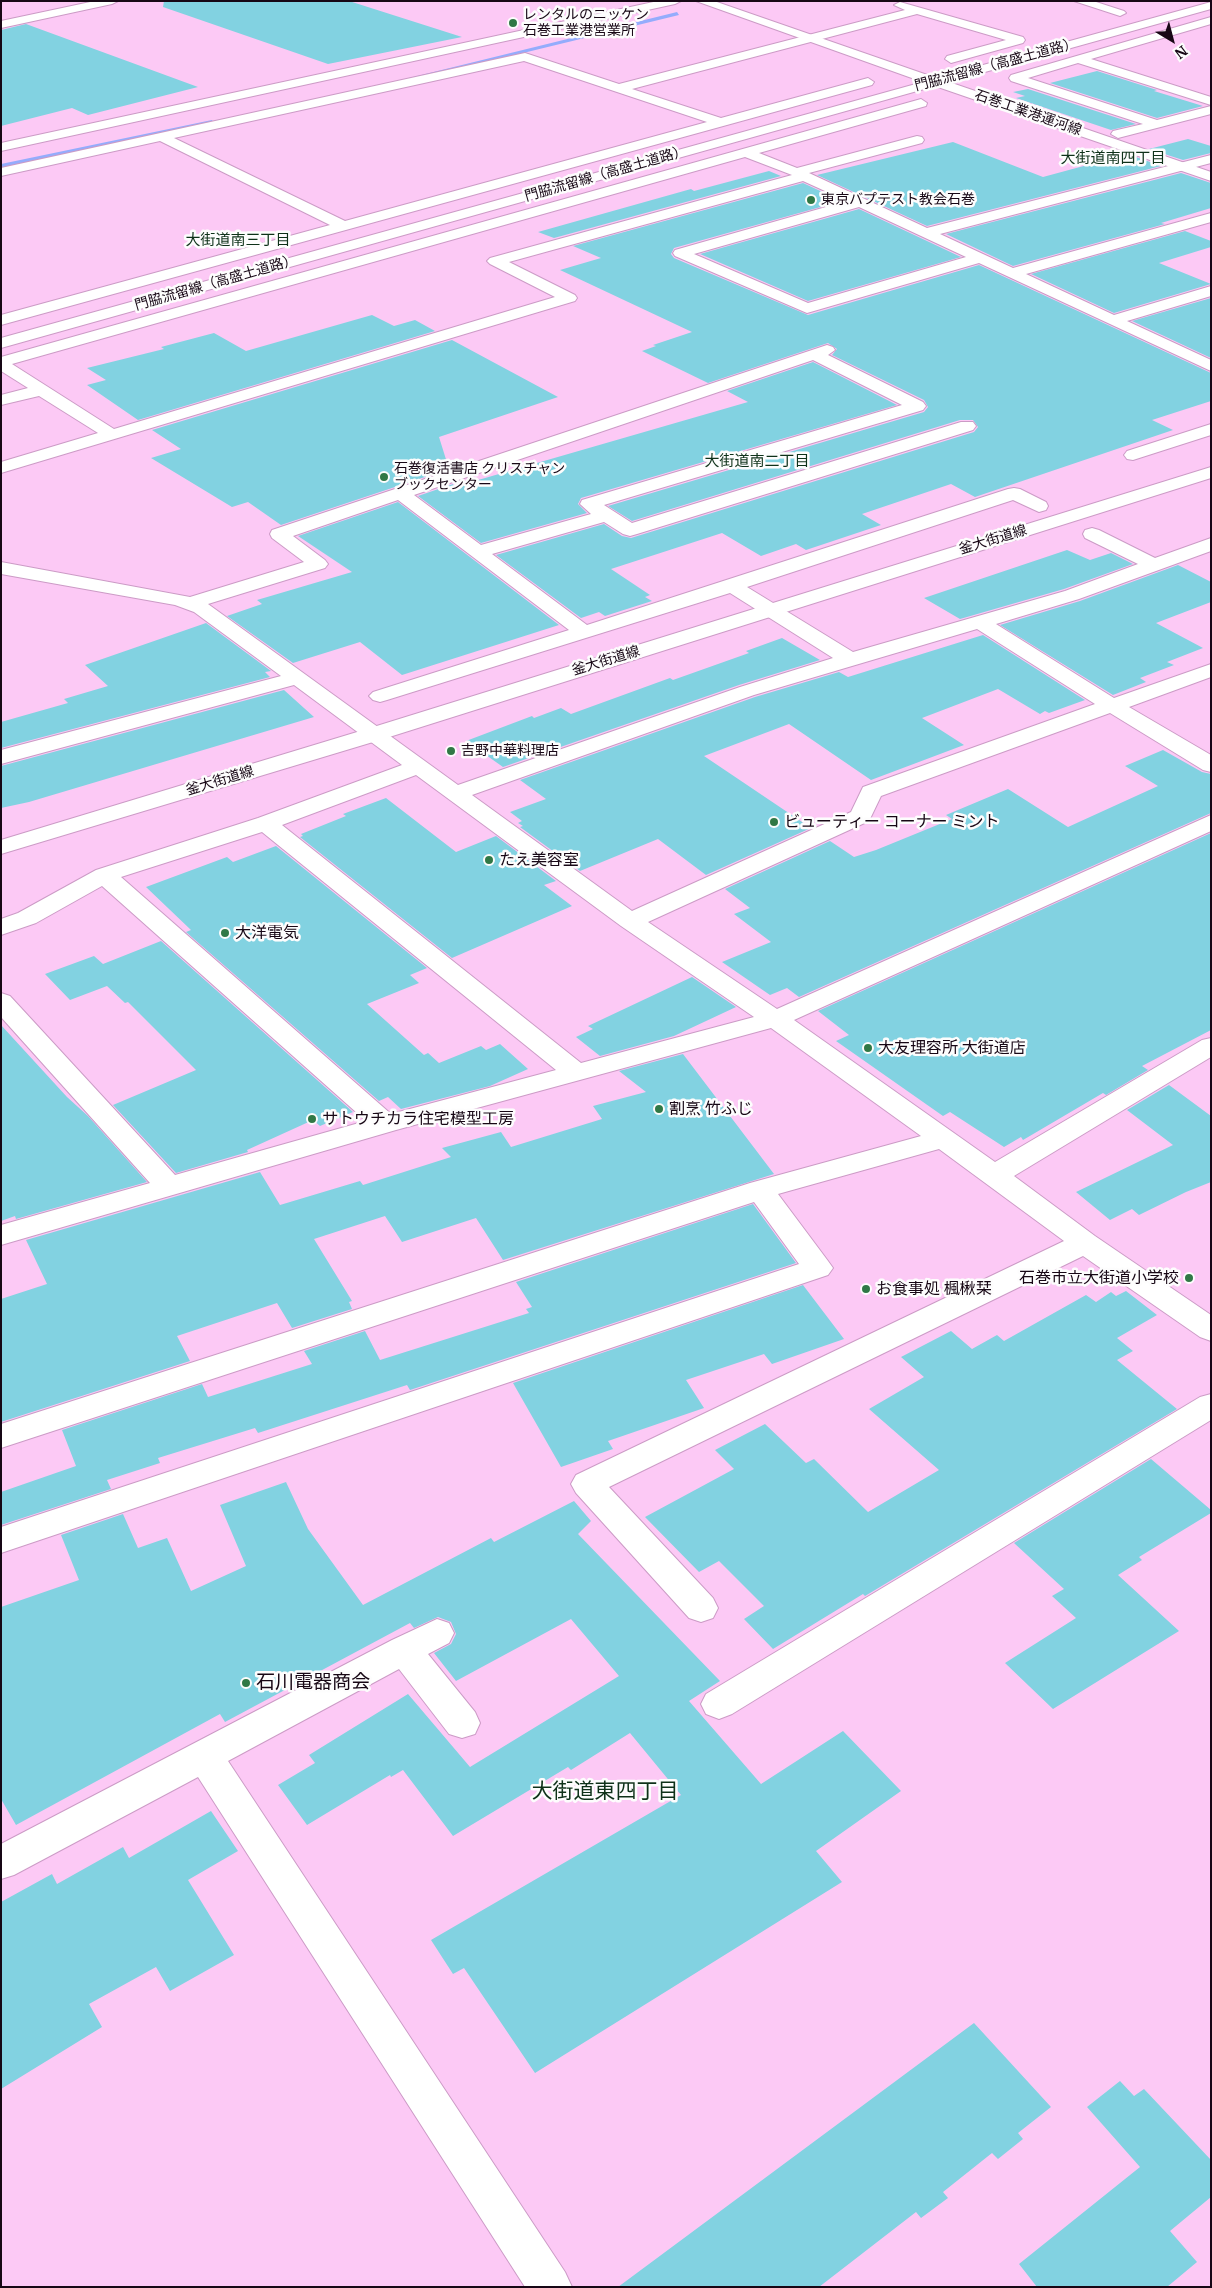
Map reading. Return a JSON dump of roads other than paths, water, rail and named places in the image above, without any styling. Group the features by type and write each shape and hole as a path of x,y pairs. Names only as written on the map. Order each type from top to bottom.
{"street":[{"path":"1,25 112,1"},
{"path":"1,147 675,1"},
{"name":"石巻工業港運河線","path":"702,1 1211,176"},
{"path":"889,1 1024,39 951,59"},
{"path":"1080,1 1124,12 1102,18"},
{"name":"門脇流留線（高盛土道路）","path":"1,343 1211,5"},
{"path":"619,88 918,10"},
{"path":"1156,124 1015,78 1211,20"},
{"path":"1176,30 1202,38"},
{"path":"1,172 526,57 719,122"},
{"path":"1080,60 1211,102"},
{"path":"1,320 868,82"},
{"path":"1,363 922,103"},
{"path":"1118,134 1211,110"},
{"path":"1181,118 1203,125"},
{"path":"162,137 343,226"},
{"path":"1,468 569,298 495,261 917,140"},
{"path":"745,152 800,174 861,202 1211,366"},
{"path":"925,233 1211,159"},
{"path":"861,202 680,253 807,308 980,258"},
{"path":"1011,273 1211,217"},
{"path":"1112,320 1211,291"},
{"path":"188,604 318,564 279,534 820,352 917,406 589,504 630,530 967,426"},
{"path":"1,363 112,435"},
{"path":"1,400 42,390"},
{"path":"1133,454 1211,429"},
{"name":"釜大街道線","path":"1,847 375,734 1211,472"},
{"path":"380,696 732,586 1014,493 1039,506"},
{"path":"400,494 584,632"},
{"path":"478,552 607,515"},
{"path":"1092,534 1154,565"},
{"path":"455,793 747,691 850,659 1072,595 1211,544"},
{"path":"1,568 179,600 201,608 630,921 775,1019 994,1175 1085,1243 1211,1330"},
{"path":"732,586 850,659"},
{"path":"980,622 1111,705 1211,764"},
{"path":"630,921 861,816 871,792 1211,670"},
{"path":"1,757 297,678"},
{"path":"1,928 27,918 104,875 266,823 418,767"},
{"path":"1,1235 386,1124 775,1019 1211,822"},
{"path":"266,823 576,1072"},
{"path":"104,875 386,1124"},
{"path":"1,1001 169,1186"},
{"path":"994,1175 1211,1046"},
{"path":"1,1436 760,1190 941,1139"},
{"path":"1,1540 818,1268 760,1190"},
{"path":"701,1608 587,1484 1085,1243"},
{"path":"719,1704 1211,1405"},
{"path":"1,1863 437,1633"},
{"path":"404,1650 462,1723"},
{"path":"205,1756 550,2287"}],"waterway":[{"path":"400,81 677,14"},
{"path":"1,166 212,122"}],"place":[{"name":"レンタルのニッケン 石巻工業港営業所","path":"513,23"},
{"name":"東京バプテスト教会石巻","path":"811,200"},
{"name":"石巻復活書店 クリスチャン ブックセンター","path":"384,477"},
{"name":"吉野中華料理店","path":"451,751"},
{"name":"ビューティー コーナー ミント","path":"774,822"},
{"name":"たえ美容室","path":"489,860"},
{"name":"大洋電気","path":"225,933"},
{"name":"大友理容所 大街道店","path":"868,1048"},
{"name":"割烹 竹ふじ","path":"659,1109"},
{"name":"サトウチカラ住宅模型工房","path":"312,1119"},
{"name":"石巻市立大街道小学校","path":"1189,1278"},
{"name":"お食事処 楓楸栞","path":"866,1289"},
{"name":"石川電器商会","path":"246,1683"}],"district":[{"name":"大街道南四丁目","path":"1113,159"},
{"name":"大街道南三丁目","path":"238,241"},
{"name":"大街道南二丁目","path":"757,462"},
{"name":"大街道東四丁目","path":"605,1792"}]}
